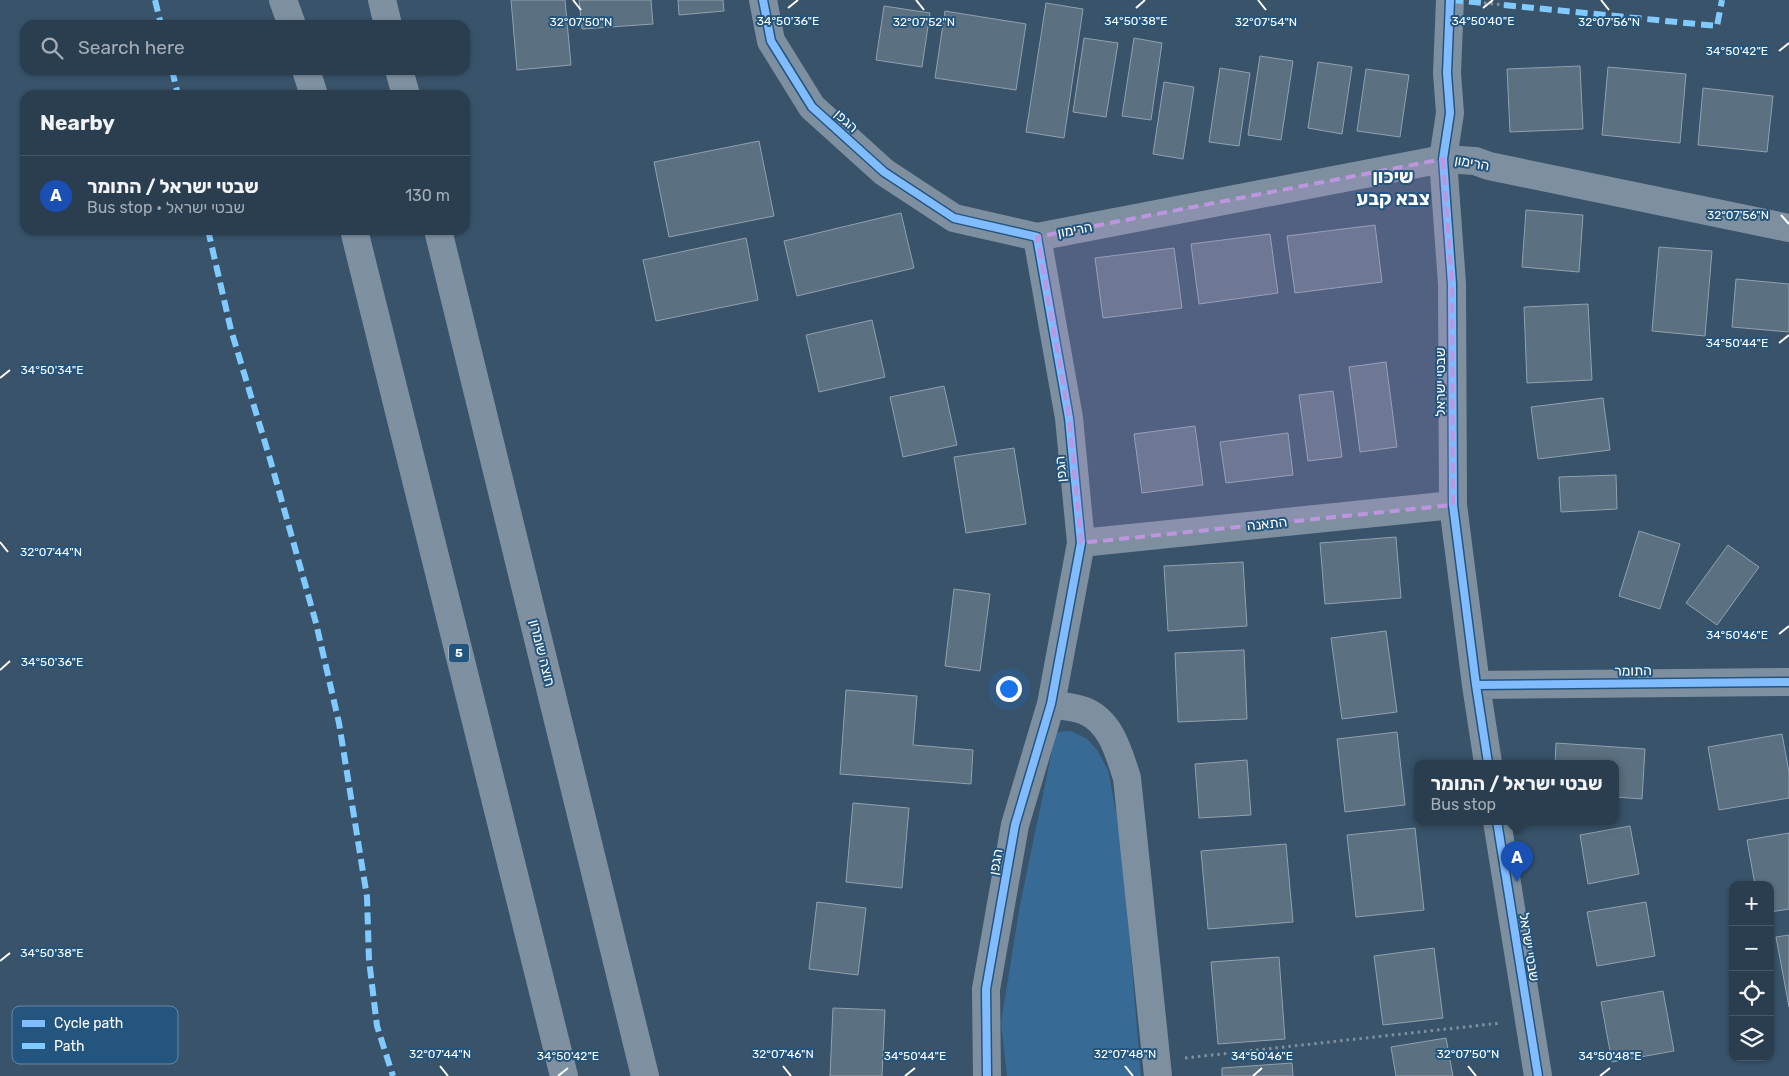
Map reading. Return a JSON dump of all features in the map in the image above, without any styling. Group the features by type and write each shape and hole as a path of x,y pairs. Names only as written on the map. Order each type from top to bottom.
{"highway":[{"path":"284,0 290,20"},
{"path":"300,0 305,20"},
{"path":"382,0 387,20"},
{"path":"308,75 312,90"},
{"path":"317,75 321,90"},
{"path":"400,75 405,90"},
{"name":"5","path":"355,235 564,1076"},
{"name":"חוצה שומרון","path":"439,235 645,1076"}],"street":[{"name":"הגפן","path":"763,0 771,40 812,107 884,172 954,218 1037,237 1069,418 1081,543 1051,704 1015,825 986,989 987,1076"},
{"name":"שבטי ישראל","path":"1450,0 1447,73 1450,113 1443,159 1452,284 1453,505 1488,760"},
{"name":"הרימון","path":"1037,237 1443,159 1475,161 1498,168 1789,228"},
{"name":"התאנה","path":"1081,543 1453,505"},
{"name":"התומר","path":"1476,685 1789,682"},
{"path":"1051,704 1084,710 1097,718 1116,744 1127,778 1157,1068"},
{"name":"שבטי ישראל","path":"1498,825 1538,1076"}],"path":[{"path":"1484,3 1504,5"},
{"path":"1157,1068 1529,1020"}],"highlighted area":[{"path":"1443,159 1452,284 1453,505 1081,543 1069,418 1037,237"}],"shaded area":[{"path":"1071,731 1087,739 1097,750 1108,770 1117,817 1124,873 1141,1076 1007,1076 1001,1023 1020,905 1056,732"}],"building":[{"path":"511,0 565,0 571,65 517,70"},
{"path":"579,0 651,0 653,24 582,29"},
{"path":"678,0 723,0 724,11 679,15"},
{"path":"1046,3 1083,9 1064,138 1026,132"},
{"path":"884,6 930,13 922,67 876,60"},
{"path":"945,11 1026,24 1016,90 935,78"},
{"path":"1084,38 1118,43 1106,117 1073,112"},
{"path":"1134,38 1162,43 1151,120 1122,116"},
{"path":"1260,56 1293,61 1281,140 1248,135"},
{"path":"1318,62 1352,67 1342,134 1308,128"},
{"path":"1580,66 1583,129 1510,132 1507,69"},
{"path":"1608,67 1686,74 1680,143 1602,135"},
{"path":"1220,68 1250,73 1239,146 1209,142"},
{"path":"1366,69 1409,75 1400,137 1357,131"},
{"path":"1164,82 1194,87 1183,159 1153,154"},
{"path":"1703,88 1773,96 1767,152 1698,145"},
{"path":"759,141 774,216 669,237 654,162"},
{"path":"1526,210 1583,215 1579,272 1522,267"},
{"path":"901,213 914,268 797,296 784,241"},
{"path":"1375,225 1382,282 1295,293 1287,236"},
{"path":"1270,234 1278,293 1199,304 1191,244"},
{"path":"746,238 758,300 656,321 643,260"},
{"path":"1659,247 1712,251 1705,336 1652,331"},
{"path":"1174,248 1182,308 1103,318 1095,258"},
{"path":"1736,279 1789,284 1789,332 1732,327"},
{"path":"1588,304 1592,380 1527,383 1524,307"},
{"path":"872,320 885,377 819,392 806,335"},
{"path":"1386,362 1397,447 1360,452 1349,367"},
{"path":"944,386 957,445 903,457 890,397"},
{"path":"1333,391 1342,457 1308,461 1299,395"},
{"path":"1603,398 1610,450 1538,459 1531,407"},
{"path":"1195,426 1203,485 1142,493 1134,434"},
{"path":"1288,433 1293,475 1226,483 1220,442"},
{"path":"1014,448 1026,524 966,533 954,457"},
{"path":"1616,475 1617,509 1561,512 1559,477"},
{"path":"1639,531 1680,544 1660,609 1619,596"},
{"path":"1396,537 1401,598 1325,604 1320,543"},
{"path":"1728,545 1759,567 1717,625 1686,603"},
{"path":"1243,562 1247,626 1168,631 1164,566"},
{"path":"954,589 990,594 980,671 945,666"},
{"path":"1386,631 1397,712 1342,719 1331,638"},
{"path":"1244,650 1247,719 1178,722 1175,653"},
{"path":"846,690 917,696 913,745 973,750 971,784 840,774"},
{"path":"1397,732 1405,805 1345,812 1337,739"},
{"path":"1782,734 1789,772 1789,798 1719,810 1708,747"},
{"path":"1556,743 1645,749 1642,799 1619,797 1619,760 1555,760"},
{"path":"1247,760 1251,815 1199,818 1195,764"},
{"path":"853,803 909,808 902,888 846,882"},
{"path":"1630,826 1639,874 1588,884 1580,835"},
{"path":"1415,828 1424,910 1356,917 1347,835"},
{"path":"1789,833 1789,909 1774,911 1774,881 1754,881 1747,840"},
{"path":"1286,844 1293,922 1208,929 1201,851"},
{"path":"817,902 866,908 858,975 809,969"},
{"path":"1646,902 1655,956 1597,966 1587,912"},
{"path":"1789,935 1789,1007 1776,937"},
{"path":"1434,948 1443,1018 1383,1025 1374,956"},
{"path":"1279,957 1285,1039 1218,1044 1211,962"},
{"path":"1663,991 1674,1051 1612,1062 1601,1002"},
{"path":"833,1008 885,1010 882,1076 830,1076"},
{"path":"1446,1038 1453,1076 1396,1076 1391,1047"},
{"path":"1292,1063 1293,1076 1222,1076 1222,1068"}],"marked path":[{"path":"155,0 160,20"},
{"path":"1451,0 1484,3"},
{"path":"1504,5 1717,26 1722,0"},
{"path":"173,75 177,90"},
{"path":"209,235 231,330 270,459 316,623 339,723 367,897 369,960 377,1026 393,1076"}],"cycle path":[{"path":"763,0 771,41 812,107 884,172 954,218 1037,237 1069,418 1081,543 1051,704 1015,825 986,989 987,1076"},
{"path":"1450,0 1447,73 1450,113 1443,159 1452,284 1453,505 1488,760"},
{"path":"1476,685 1789,682"},
{"path":"1498,825 1538,1076"}],"place":[{"name":"שבטי ישראל / התומר","path":"1517,882"}],"district":[{"name":"שיכון צבא קבע","path":"1393,187"}]}
